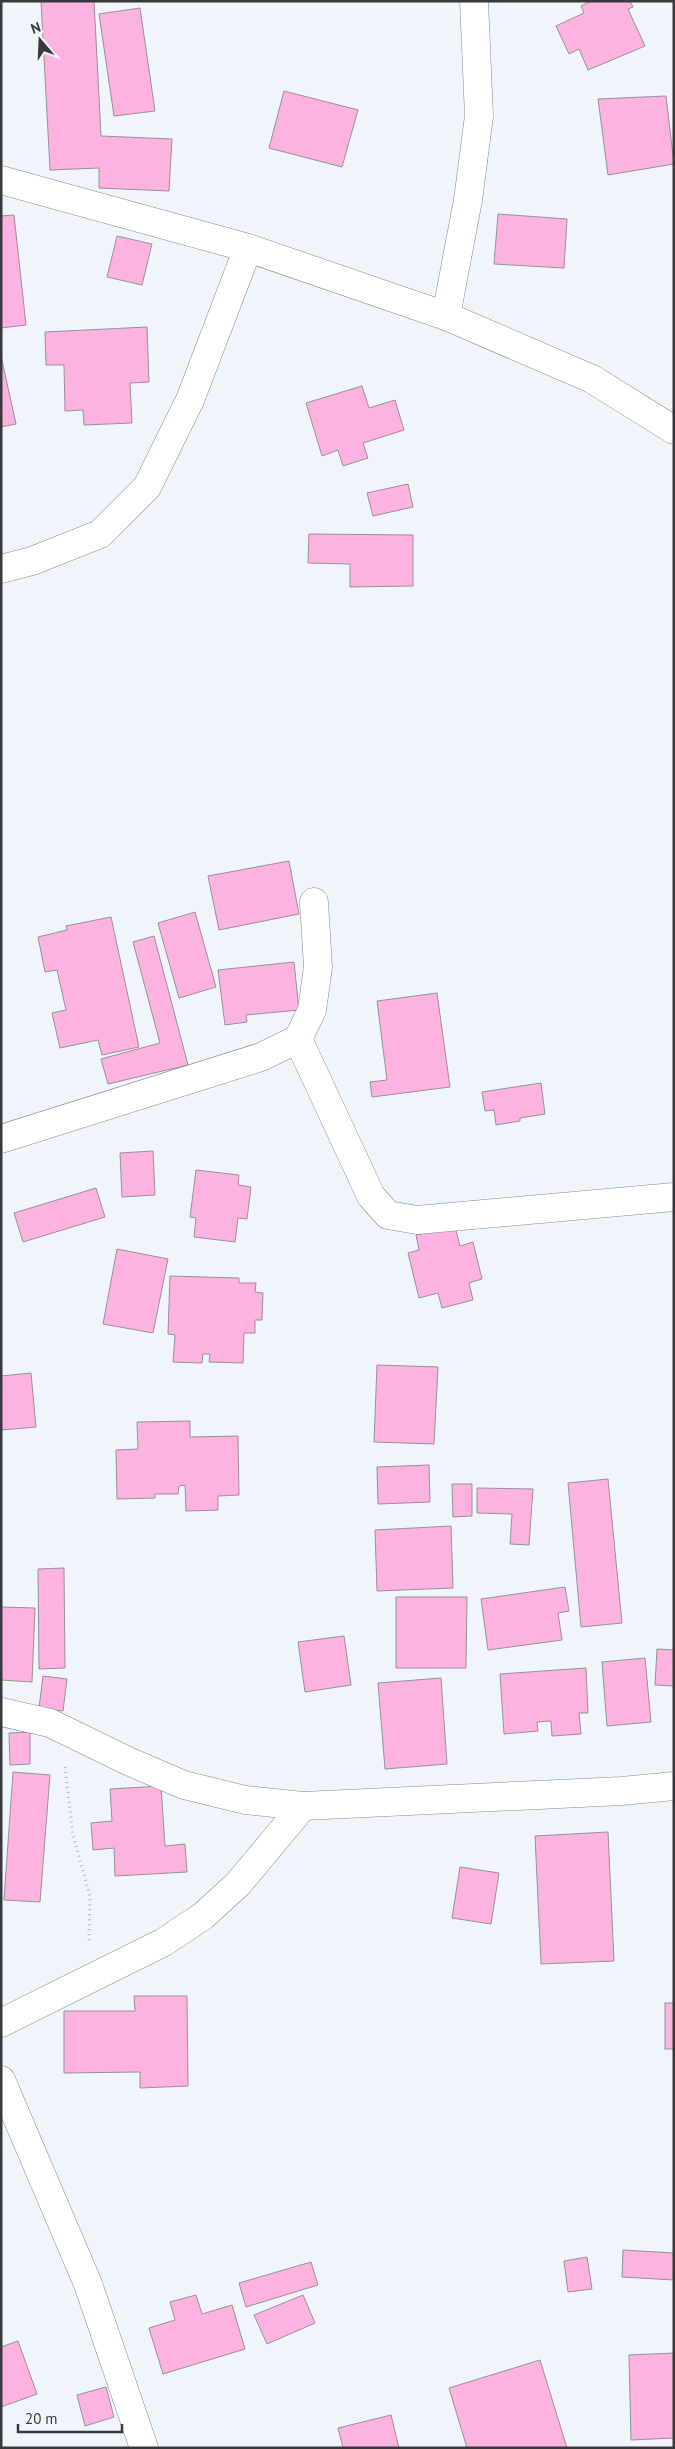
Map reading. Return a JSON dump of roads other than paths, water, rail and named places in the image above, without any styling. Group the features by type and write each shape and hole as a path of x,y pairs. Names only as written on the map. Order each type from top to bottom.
{"street":[{"path":"446,316 468,200 479,116 474,1"},
{"path":"1,180 248,248 446,316 592,379 674,430"},
{"path":"1,569 32,561 100,534 147,487 190,400 248,248"},
{"path":"1,1139 262,1057 298,1039 312,1010 318,968 314,902"},
{"path":"298,1039 371,1196 388,1215 417,1220 674,1197"},
{"path":"1,1712 50,1723 128,1762 184,1785 245,1800 303,1806 622,1791 674,1786"},
{"path":"1,2023 164,1942 203,1916 238,1884 303,1806"},
{"path":"1,2080 88,2284 144,2448"}]}
